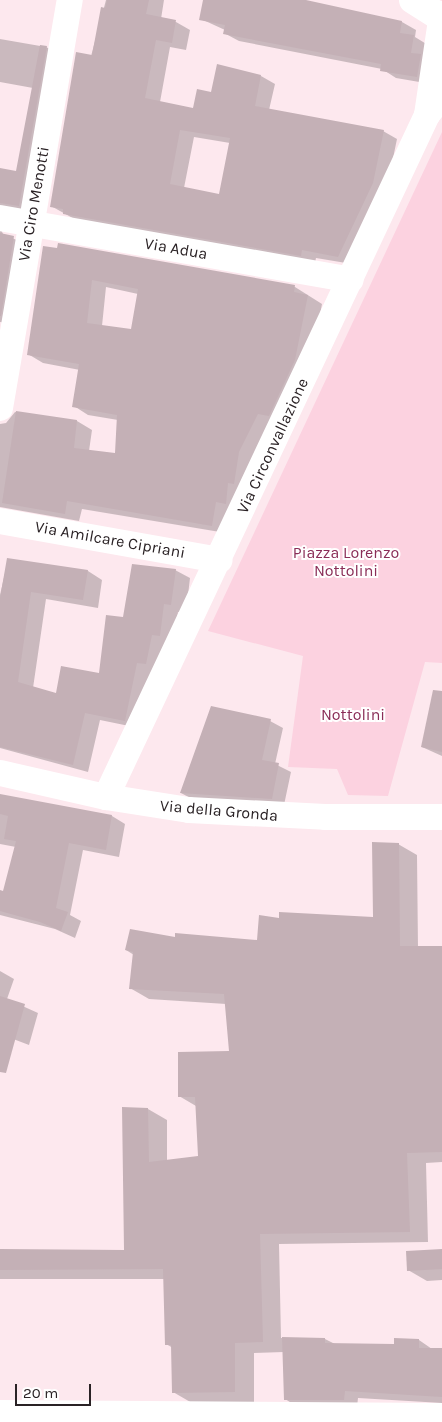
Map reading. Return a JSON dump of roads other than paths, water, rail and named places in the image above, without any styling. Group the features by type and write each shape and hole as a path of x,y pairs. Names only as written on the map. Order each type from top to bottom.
{"main road":[{"path":"413,0 442,16"}],"street":[{"name":"Via Ciro Menotti","path":"0,408 30,224 70,0"},
{"name":"Via Circonvallazione","path":"106,797 435,106 442,16"},
{"name":"Via Adua","path":"0,218 351,280"},
{"name":"Via Amilcare Cipriani","path":"0,521 220,560"},
{"name":"Via della Gronda","path":"0,773 106,797 171,808 242,814 442,817"},
{"path":"0,1413 442,1416"}],"park label":[{"name":"Piazza Lorenzo Nottolini","path":"346,562"},
{"name":"Nottolini","path":"353,715"}]}
